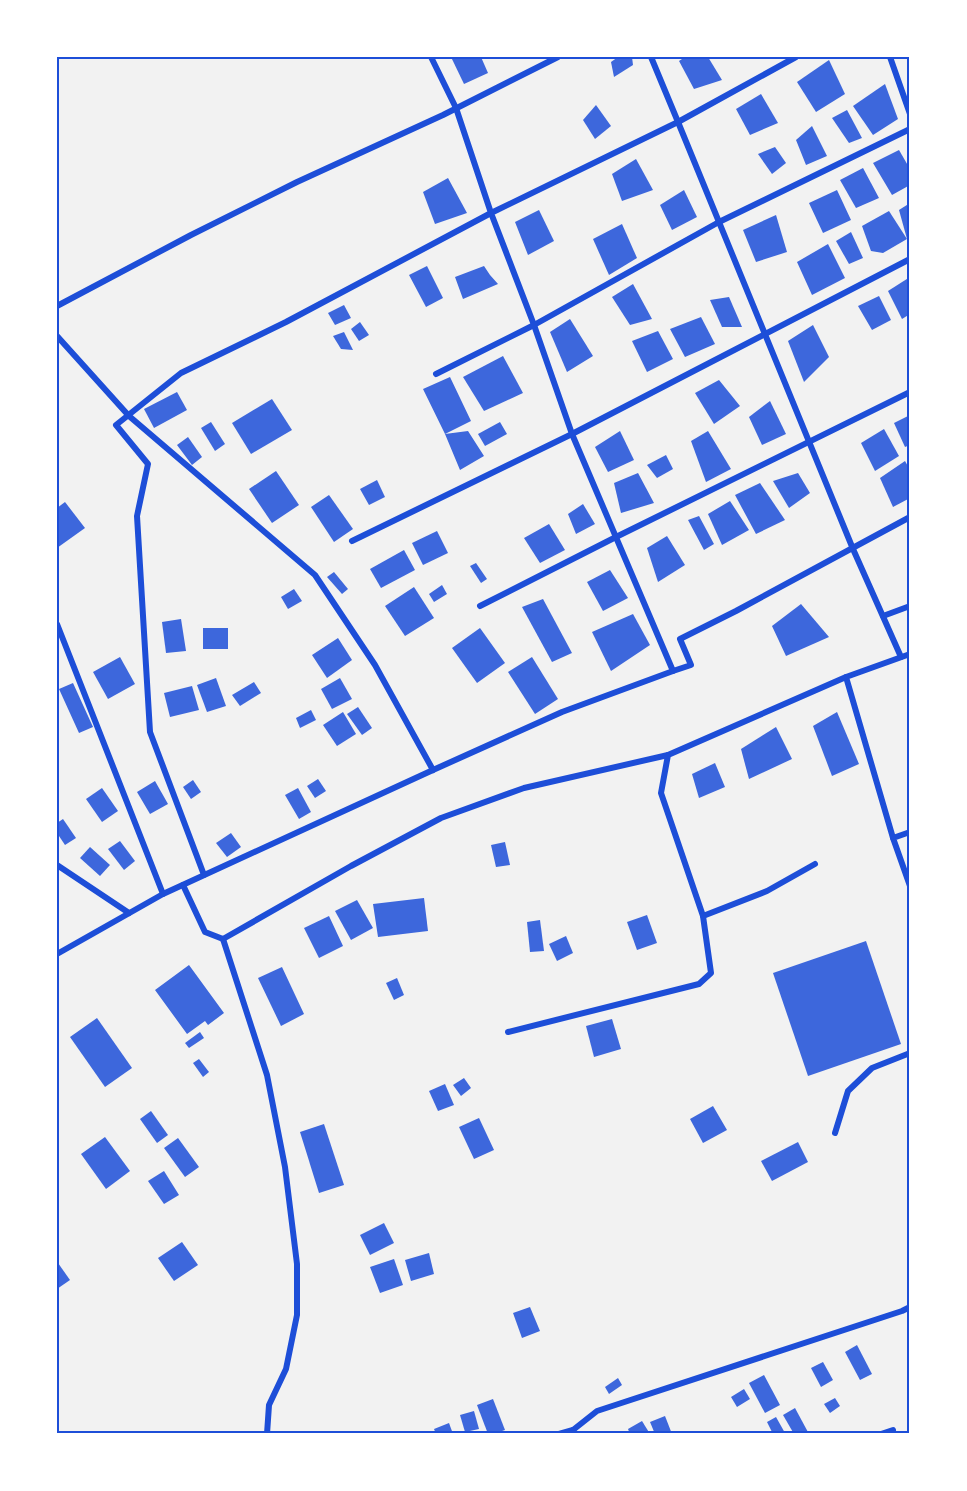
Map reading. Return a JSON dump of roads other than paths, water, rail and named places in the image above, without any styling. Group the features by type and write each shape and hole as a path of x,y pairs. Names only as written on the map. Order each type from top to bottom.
{"street":[{"path":"431,57 456,108 491,213 572,434 673,671"},
{"path":"57,306 297,182 456,108 558,57"},
{"path":"651,57 853,549 901,657"},
{"path":"204,875 150,732 137,516 148,464 116,425 181,373 286,322 491,213 678,122 796,57"},
{"path":"890,57 910,114"},
{"path":"436,374 534,326 719,222 910,129"},
{"path":"352,541 572,434 910,259"},
{"path":"57,336 129,416 315,575 375,665 433,770"},
{"path":"480,606 910,392"},
{"path":"57,954 163,894 433,770 562,712 691,666 680,639 910,517"},
{"path":"883,616 910,606"},
{"path":"57,624 163,894"},
{"path":"223,939 441,818 524,788 668,755 846,677 910,654"},
{"path":"846,677 893,838 910,886"},
{"path":"508,1032 699,984 711,973 703,916 661,793 668,755"},
{"path":"893,838 910,832"},
{"path":"703,916 767,891 815,864"},
{"path":"57,865 129,914"},
{"path":"183,885 205,932 223,939"},
{"path":"223,939 267,1075 285,1167 297,1264 297,1315 286,1369 268,1405 267,1434"},
{"path":"835,1133 848,1091 872,1068 910,1053"},
{"path":"559,1434 573,1432 597,1411 910,1307"},
{"path":"881,1434 893,1430"}]}
